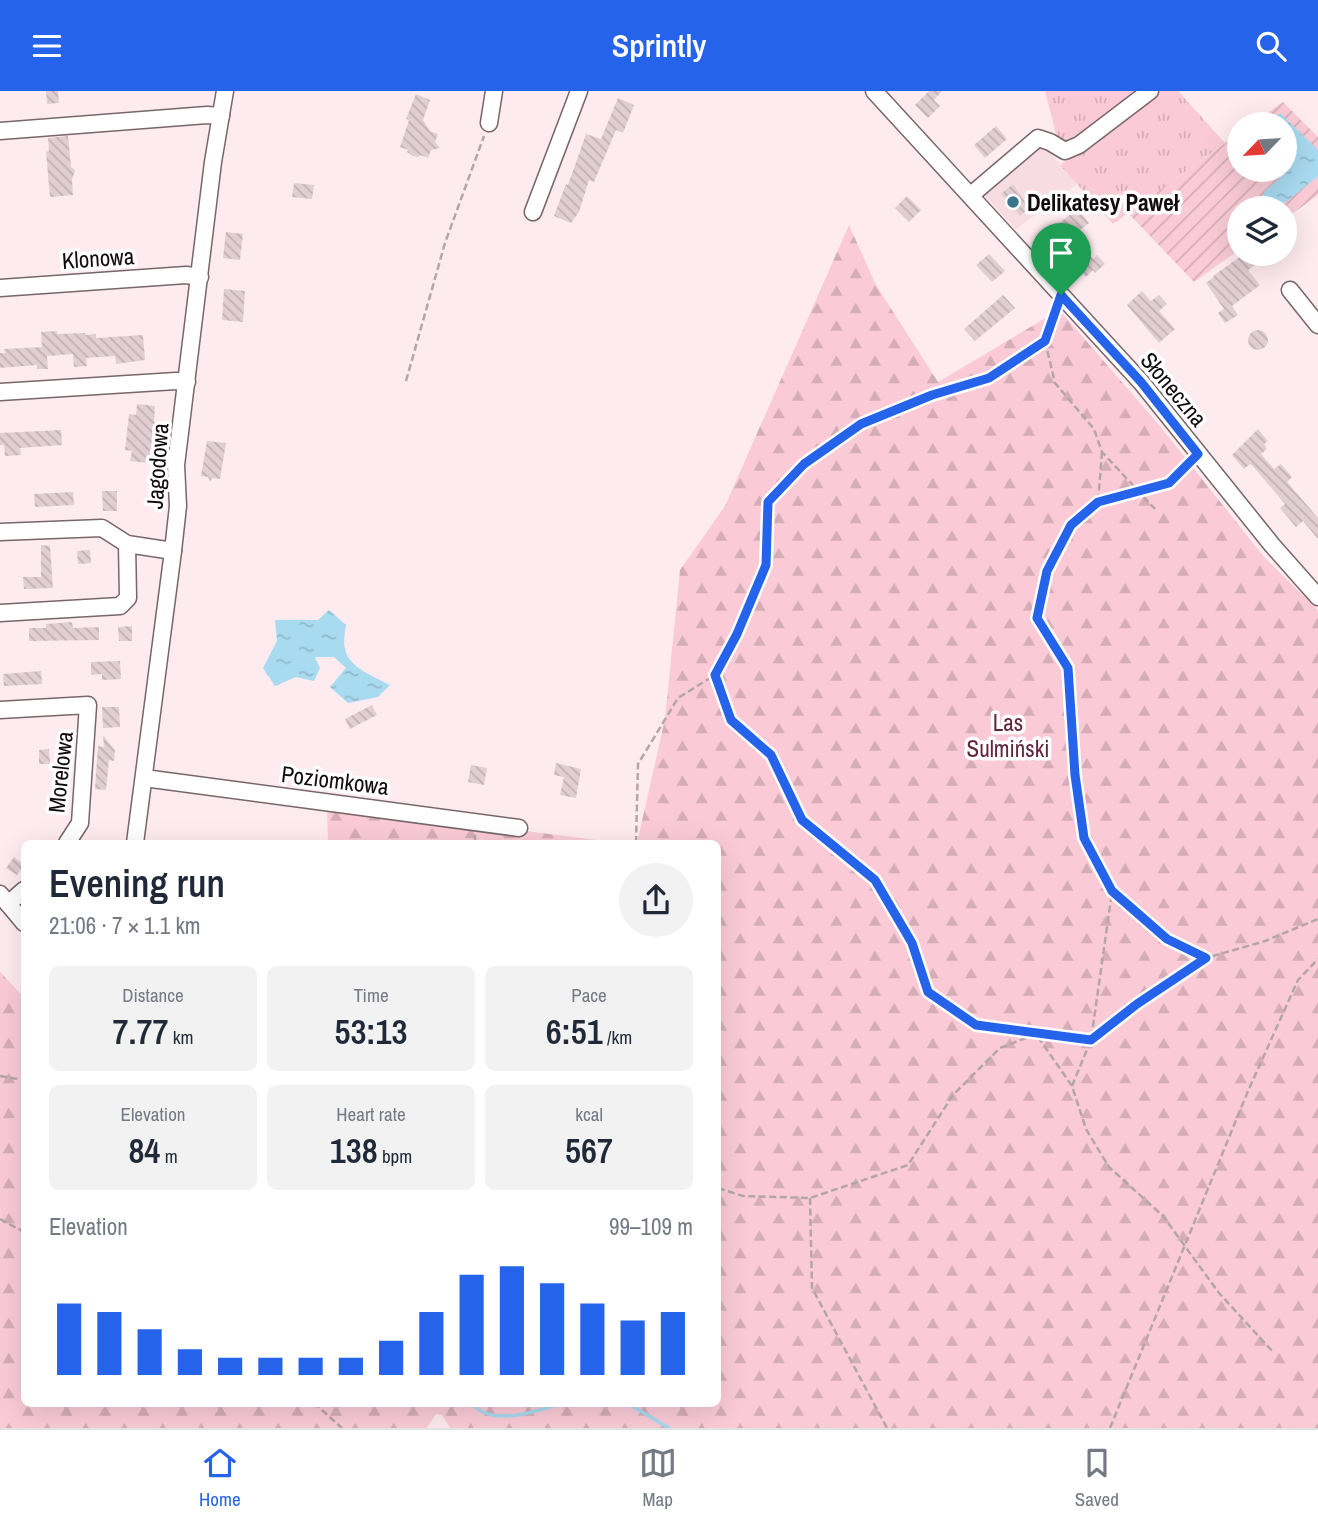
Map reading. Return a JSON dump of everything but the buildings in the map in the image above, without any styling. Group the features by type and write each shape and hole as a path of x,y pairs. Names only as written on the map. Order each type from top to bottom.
{"street":[{"name":"Jagodowa","path":"135,840 173,551 178,506 176,464 212,162 225,91"},
{"path":"489,123 494,91"},
{"path":"533,212 579,91"},
{"name":"Słoneczna","path":"874,91 1141,382 1272,545 1318,597"},
{"path":"971,195 1038,138 1065,151 1079,145 1150,91"},
{"path":"0,131 207,114 221,116"},
{"name":"Klonowa","path":"0,289 186,275 200,277"},
{"path":"1290,289 1318,325"},
{"path":"0,392 187,382"},
{"path":"0,532 102,528 127,544 173,551"},
{"path":"0,613 120,606 128,598 127,544"},
{"name":"Morelowa","path":"0,710 85,704 89,708 80,823 68,840"},
{"name":"Poziomkowa","path":"144,778 519,828"},
{"path":"21,891 4,899 21,919"}],"path":[{"path":"406,381 445,243 489,123"},
{"path":"1061,295 1045,341 1055,383 1094,429 1102,452 1155,509"},
{"path":"636,840 638,764 678,698 715,675 737,634 766,565 768,502 804,464 861,424 932,395 989,378 1045,341"},
{"path":"1098,502 1102,452"},
{"path":"1198,454 1169,483 1098,502 1071,525 1047,571 1037,618 1068,668 1075,775 1084,838 1112,891 1167,939 1206,958"},
{"path":"715,675 731,720 771,755 802,820 875,880 912,943 928,992 976,1025 1091,1040 1137,1004 1206,958 1265,941 1318,919"},
{"path":"1072,1086 1091,1040 1112,891"},
{"path":"1111,1428 1248,1091 1298,980 1318,959"},
{"path":"1036,1034 1072,1086 1086,1129 1109,1167 1163,1216 1219,1293 1274,1353"},
{"path":"721,1189 743,1196 810,1198 908,1165 953,1095 1000,1048 1036,1034"},
{"path":"0,1076 18,1079"},
{"path":"810,1198 812,1288 887,1428"},
{"path":"0,1219 21,1230"},
{"path":"318,1407 342,1428"}],"shaded area":[{"path":"1042,144 1077,184 1016,229 983,194"}],"green space":[{"path":"1045,91 1135,91 1069,141 1057,138"},
{"path":"1161,91 1178,91 1225,143 1113,224 1060,165"},
{"path":"1283,102 1293,112 1269,112"},
{"path":"1297,116 1318,137 1318,195 1297,210 1297,196 1227,196 1227,259 1194,282 1128,213 1227,142 1227,182 1297,182"},
{"name":"Las Sulmiński","path":"849,225 876,285 938,382 1049,316 1063,314 1159,425 1264,557 1318,610 1318,1428 450,1428 442,1415 436,1414 427,1428 0,1428 0,972 21,994 21,1407 721,1407 721,840 638,840 665,719 680,570 725,506"},
{"path":"327,806 596,840 328,840"}],"water":[{"path":"1297,130 1318,150 1318,176 1293,196 1263,196 1264,192 1275,182 1297,182"},
{"path":"329,610 346,625 344,646 347,656 357,667 390,685 378,697 348,703 330,687 346,668 334,657 315,657 320,668 314,681 296,677 275,686 263,668 277,641 275,620 318,620"}],"waterway":[{"path":"476,1407 491,1415 502,1416 548,1407"},
{"path":"634,1407 669,1428"}],"place":[{"name":"Delikatesy Paweł","path":"1013,202"}],"route":[{"path":"1061,295 1141,382 1198,454 1169,483 1098,502 1071,525 1047,571 1037,618 1068,668 1075,775 1084,838 1112,891 1167,939 1206,958 1137,1004 1091,1040 976,1025 928,992 912,943 875,880 802,820 771,755 731,720 715,675 737,634 766,565 768,502 804,464 861,424 932,395 989,378 1045,341 1061,295"}]}
